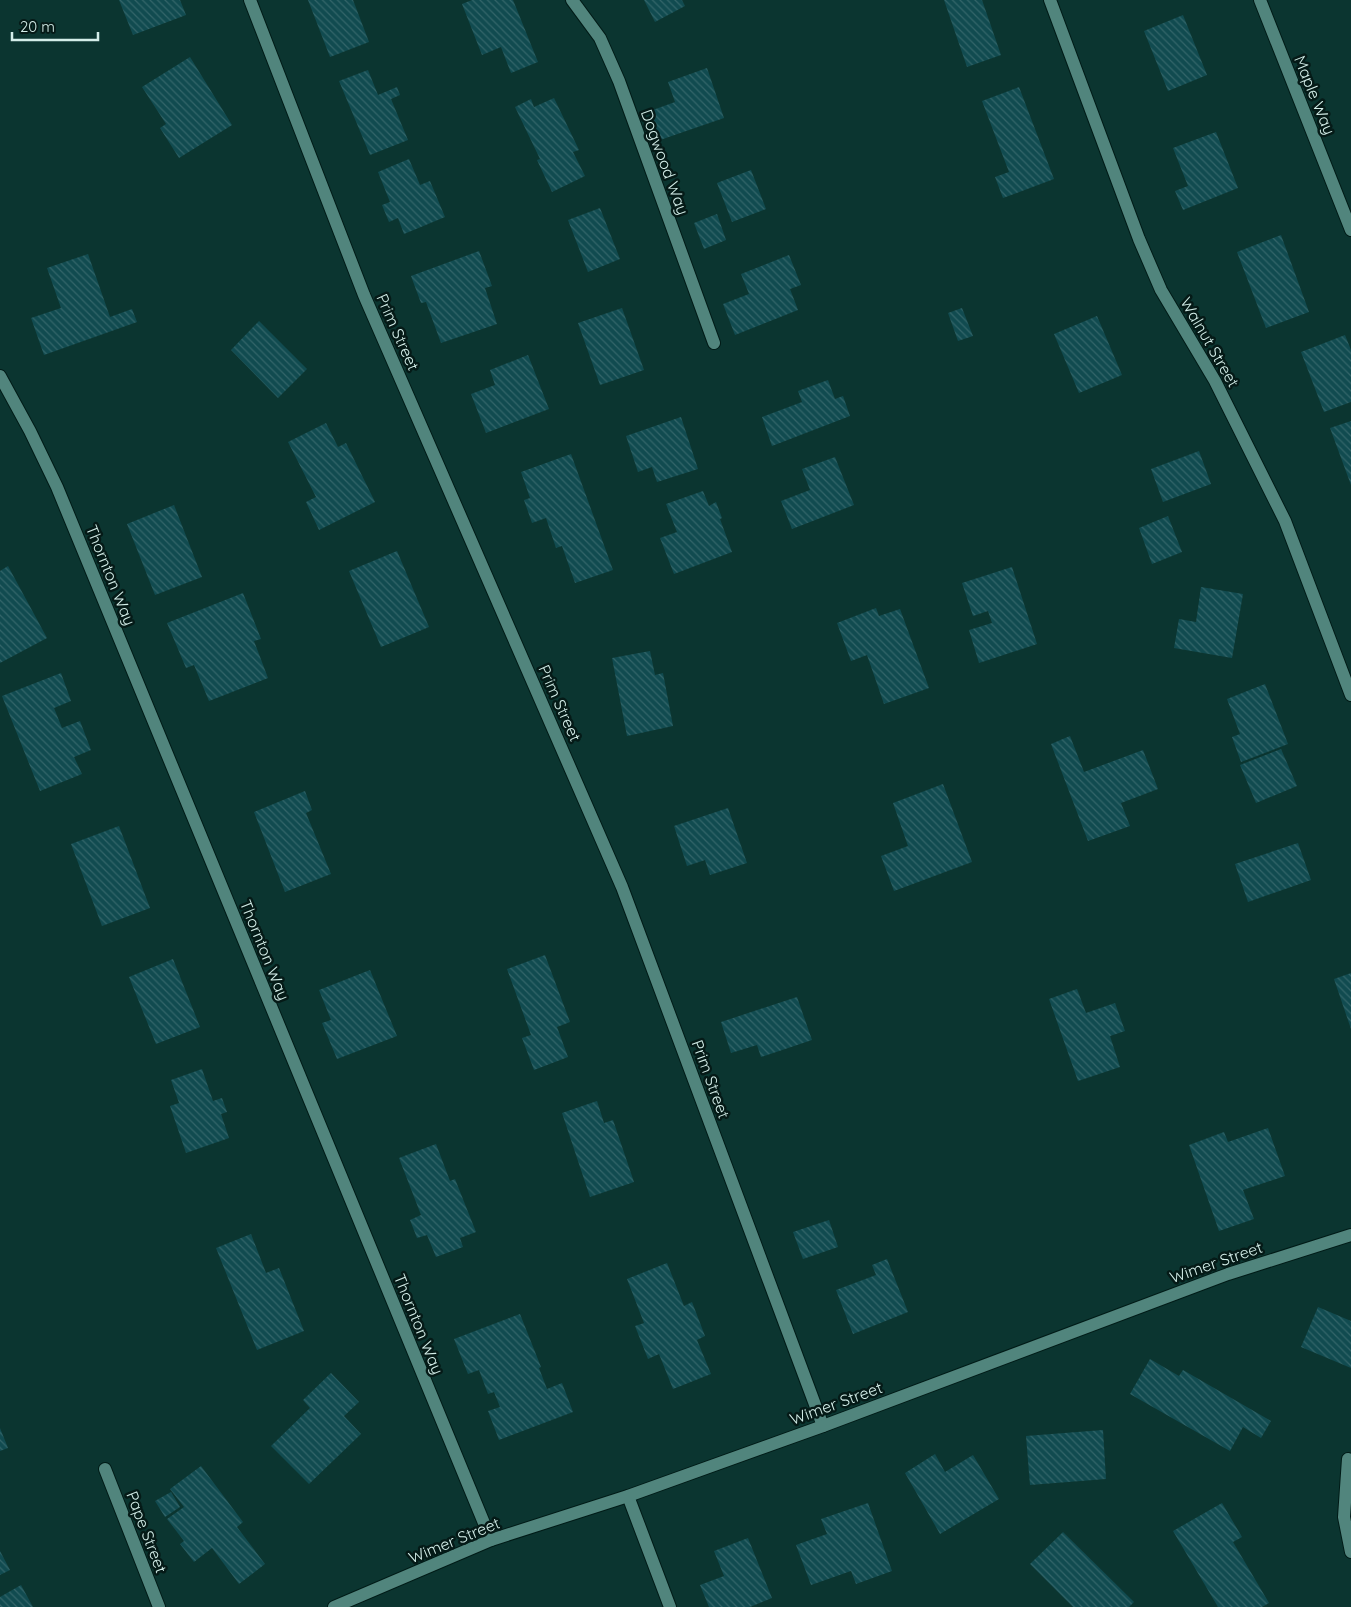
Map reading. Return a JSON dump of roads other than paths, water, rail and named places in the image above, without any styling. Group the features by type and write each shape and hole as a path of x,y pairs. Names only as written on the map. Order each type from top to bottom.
{"street":[{"name":"Prim Street","path":"250,0 364,295 622,887 823,1426"},
{"name":"Dogwood Way","path":"572,0 600,38 618,81 714,343"},
{"name":"Walnut Street","path":"1050,0 1139,239 1161,290 1215,381 1284,522 1351,695"},
{"name":"Maple Way","path":"1260,0 1351,230"},
{"name":"Thornton Way","path":"0,376 30,431 57,487 491,1540"},
{"name":"Wimer Street","path":"334,1607 491,1540 628,1496 823,1426 1228,1274 1351,1235"},
{"path":"1348,1459 1344,1517 1351,1552"},
{"name":"Pape Street","path":"105,1469 158,1607"},
{"path":"628,1496 670,1607"}]}
